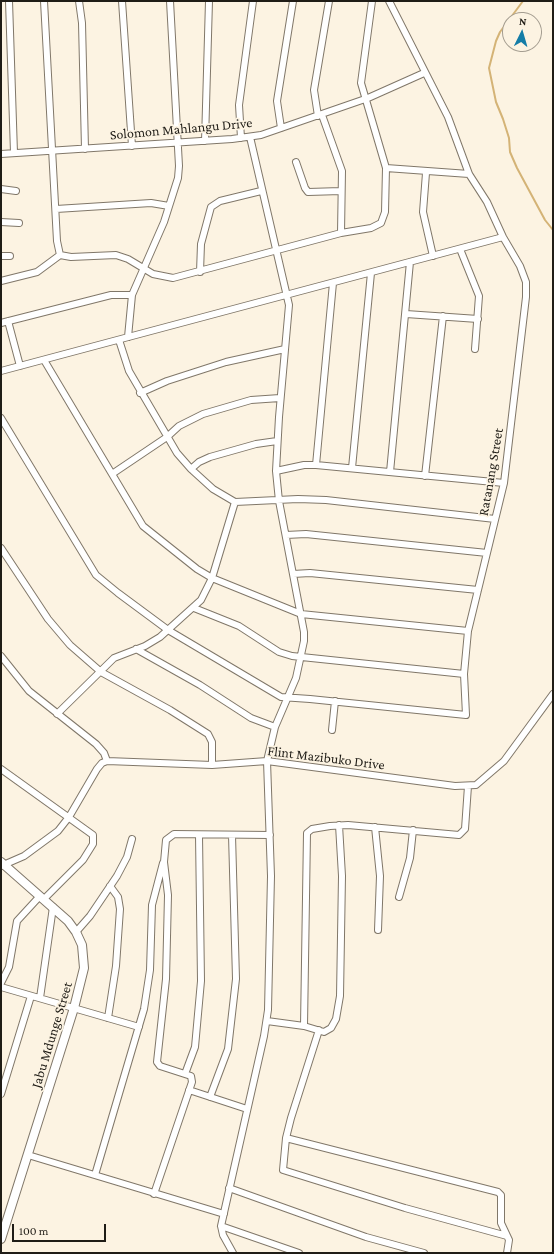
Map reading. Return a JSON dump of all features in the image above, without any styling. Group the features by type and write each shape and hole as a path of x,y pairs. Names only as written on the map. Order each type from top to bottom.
{"street":[{"path":"9,1 14,153"},
{"path":"44,1 57,241 60,255"},
{"path":"79,1 82,23 85,149"},
{"path":"122,1 132,146"},
{"path":"128,337 132,295 169,206 178,178 178,144 170,1"},
{"path":"205,141 209,1"},
{"path":"241,138 239,105 253,1"},
{"path":"281,128 277,101 293,1"},
{"path":"329,1 314,90 320,115 342,171 341,233"},
{"path":"1,281 37,272 60,255 71,257 116,255 144,268 153,274 165,277 180,277 341,233 371,228 381,223 385,212 386,168 365,99 361,74 372,1"},
{"name":"Ratanang Street","path":"335,701 466,715 464,674 468,631 504,483 527,290 520,266 503,237 487,202 469,174 448,117 424,73 389,1"},
{"name":"Solomon Mahlangu Drive","path":"1,154 178,144 250,137 365,99 424,73"},
{"path":"233,1253 223,1235 222,1226 266,1021 270,944 270,835 267,761 275,727 289,698 302,658 304,632 279,501 276,471 280,398 289,312 287,296 261,191 250,137"},
{"path":"296,162 305,188 308,192 341,190"},
{"path":"386,168 426,173 469,174"},
{"path":"426,173 423,212 432,256"},
{"path":"1,189 16,191"},
{"path":"200,272 201,244 211,207 220,201 261,191"},
{"path":"56,209 151,203 169,206"},
{"path":"1,222 19,223"},
{"path":"1,371 371,274 503,237"},
{"path":"460,248 478,288 478,319 475,349"},
{"path":"1,256 10,256"},
{"path":"390,472 410,262"},
{"path":"352,468 371,274"},
{"path":"316,465 333,283"},
{"path":"1,323 111,295 132,295"},
{"path":"406,314 478,319"},
{"path":"425,476 443,316"},
{"path":"8,321 20,366"},
{"path":"119,340 129,371 166,437 191,469 213,489 235,502 298,499 326,500 495,520"},
{"path":"140,392 167,381 226,362 285,349"},
{"path":"44,360 143,526 197,569 212,578 301,614 468,631"},
{"path":"112,474 166,437 179,426 203,414 251,400 280,398"},
{"path":"1,418 96,575 168,630 276,695 289,698 335,701 332,730"},
{"path":"191,469 199,462 210,458 256,444 277,441"},
{"path":"276,471 304,465 316,465 504,483"},
{"path":"57,714 114,658 160,637 194,608 207,591 235,502"},
{"path":"286,535 306,534 487,553"},
{"path":"1,548 58,632 101,672 170,710 208,734 212,742 212,765"},
{"path":"293,574 310,573 478,590"},
{"path":"194,608 239,626 279,652 302,658 464,674"},
{"path":"136,649 200,685 251,718 275,727"},
{"path":"1,656 20,682 57,714 101,748 107,761 102,763 97,769 69,818 58,832 46,842 24,856 2,864"},
{"name":"Flint Mazibuko Drive","path":"107,761 212,765 267,761 439,785 476,785 509,756 553,694"},
{"path":"1,769 91,832 94,839 93,844 73,871 17,922 9,967 1,983"},
{"path":"304,1026 306,836 312,829 339,825 375,826 459,835 463,833 466,824 468,786"},
{"path":"266,1021 304,1026 326,1032 332,1028 336,1019 339,1006 342,876 339,825"},
{"path":"375,826 380,876 378,930"},
{"path":"399,897 410,858 412,830"},
{"path":"95,1175 140,1027 149,978 152,905 164,862 166,840 170,835 270,835"},
{"path":"185,1074 195,1047 202,974 199,835"},
{"path":"210,1097 228,1049 236,980 232,835"},
{"path":"76,932 90,916 123,866 132,839"},
{"path":"154,1194 192,1078 185,1074 160,1066 157,1062 167,961 168,895 164,862"},
{"name":"Jabu Mdunge Street","path":"1,1239 74,1008 84,968 83,952 76,932 68,921 2,864"},
{"path":"108,1018 116,966 120,909 118,897 110,886"},
{"path":"40,998 53,908"},
{"path":"1,987 140,1027"},
{"path":"1,1094 31,996"},
{"path":"319,1030 293,1108 286,1138 283,1170 285,1172 405,1208 507,1236"},
{"path":"189,1090 248,1109"},
{"path":"286,1138 498,1192 501,1198 501,1223 509,1240 507,1253"},
{"path":"28,1155 224,1214"},
{"path":"229,1188 366,1237 424,1253"},
{"path":"222,1226 299,1253"}],"waterway":[{"path":"523,1 500,32 489,68 496,102 509,138 510,152 545,220 553,230"}]}
